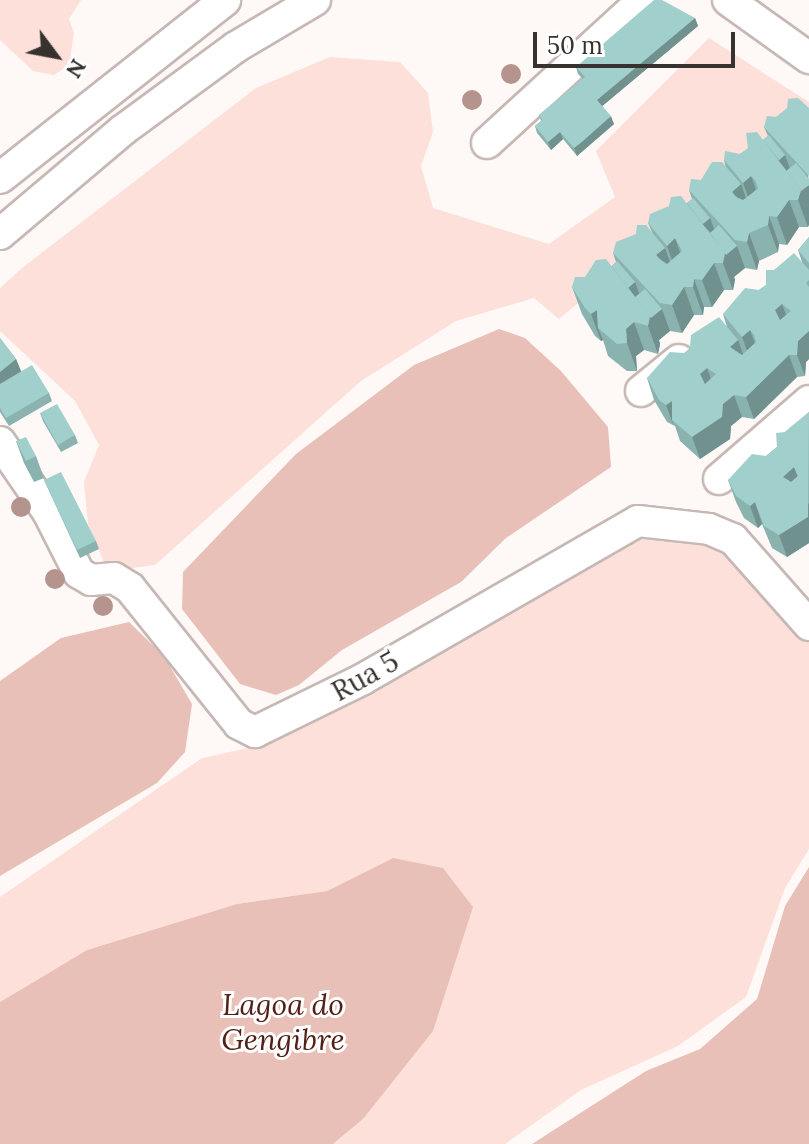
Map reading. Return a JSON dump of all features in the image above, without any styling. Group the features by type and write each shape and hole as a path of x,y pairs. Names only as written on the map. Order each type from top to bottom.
{"street":[{"path":"0,178 225,0"},
{"path":"0,234 148,111 236,47 315,0"},
{"path":"487,143 643,0"},
{"path":"728,0 809,58"},
{"path":"641,391 701,341"},
{"path":"719,479 809,401"},
{"name":"Rua 5","path":"0,442 48,512 79,573 91,580 114,578 124,583 239,724 255,732 363,679 638,521 709,529 733,539 809,625"}],"shaded area":[{"path":"0,0 81,0 69,19 74,33 69,65 54,75 33,71 0,40"},
{"path":"709,38 809,102 809,110 559,319 534,298 456,321 361,381 155,565 132,568 104,562 88,524 84,482 99,445 75,401 0,331 0,288 22,268 256,88 330,57 400,62 428,93 433,132 421,166 433,208 549,244 615,197 596,151"},
{"path":"661,533 723,543 809,641 809,849 785,888 746,997 678,1046 581,1090 505,1144 333,1144 363,1119 393,858 327,891 237,904 87,950 0,1002 0,897 202,758 262,745 619,546"}],"water":[{"path":"499,329 525,338 561,371 608,427 611,467 506,538 461,582 342,650 299,685 276,695 240,684 182,609 183,572 296,454 414,365"},
{"path":"129,622 164,656 192,704 185,752 157,783 0,876 0,681 61,638"},
{"name":"Lagoa do Gengibre","path":"393,858 443,868 473,907 433,1031 363,1119 333,1144 0,1144 0,1002 87,950 237,904 327,891"},
{"path":"809,867 809,1144 532,1144 646,1071 700,1049 757,999 785,906"}],"building":[{"path":"654,0 662,0 695,18 597,100 611,116 583,141 574,148 560,132 548,142 535,126 542,120 539,115 585,77 576,67"},
{"path":"798,98 809,108 809,176 764,127 767,116 776,117 787,108 788,99"},
{"path":"757,132 801,190 798,200 789,200 777,217 769,216 768,225 749,233 747,242 735,240 689,190 691,179 701,180 712,162 722,162 741,184 732,192 736,197 743,200 751,194 758,188 755,180 751,176 743,183 724,160 725,151 740,154 748,148 746,133"},
{"path":"769,135 785,155 779,160 763,140"},
{"path":"796,163 809,179 809,185 800,192 786,171"},
{"path":"681,196 725,253 723,263 714,263 702,280 694,279 693,287 684,287 672,305 660,303 613,253 616,242 636,234 637,225 646,225 665,248 656,255 667,264 682,251 675,238 667,246 648,223 650,214 669,206 671,197"},
{"path":"693,198 710,218 703,224 687,203"},
{"path":"719,225 737,246 726,255 710,233"},
{"path":"809,237 809,263 798,250"},
{"path":"794,253 809,270 806,283 809,287 809,331 798,341 797,355 789,355 746,397 734,395 723,404 722,417 692,437 672,420 672,401 666,405 659,400 647,378 670,352 684,353 690,348 691,335 719,317 738,340 730,347 742,355 756,342 754,335 750,330 742,337 723,314 745,288 759,290 766,285 766,270 774,270","holes":["782,304 791,311 780,320 775,310","707,368 716,374 705,384 700,374"]},
{"path":"606,259 650,316 648,326 634,322 626,329 627,343 617,344 598,328 597,310 591,314 572,287 575,277 585,277 596,260"},
{"path":"617,261 635,282 628,288 612,266"},
{"path":"645,289 662,309 651,318 635,297"},
{"path":"0,338 16,359 0,372"},
{"path":"32,365 49,393 6,418 0,408 0,384"},
{"path":"57,404 75,435 58,445 40,413"},
{"path":"809,412 808,517 779,535 764,526 755,502 750,506 736,496 728,480 752,454 766,456 777,447 776,433 785,432","holes":["794,467 798,476 791,482 783,477"]},
{"path":"26,437 36,456 26,461 16,441"},
{"path":"61,472 96,541 77,550 44,480"}]}
